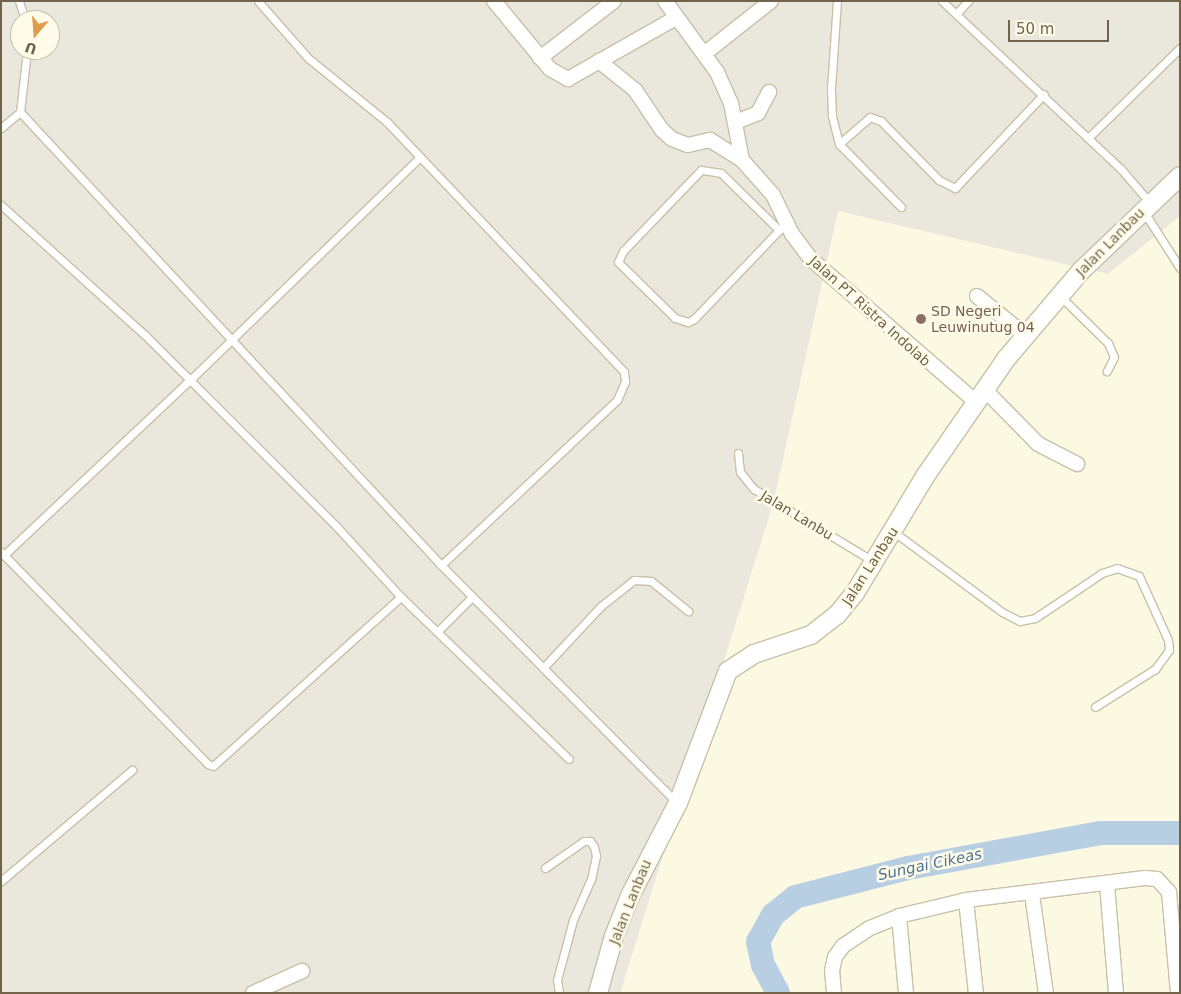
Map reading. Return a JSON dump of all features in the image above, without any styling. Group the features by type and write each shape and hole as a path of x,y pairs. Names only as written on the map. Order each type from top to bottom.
{"street":[{"path":"494,1 540,58 558,76 568,79 676,18"},
{"path":"540,58 614,1"},
{"path":"664,1 717,72 736,122 742,160"},
{"path":"704,54 771,1"},
{"name":"Jalan PT Ristra Indolab","path":"600,61 636,90 662,130 672,139 688,145 710,140 742,160 773,194 783,226 833,281 981,396 1038,444 1076,464"},
{"path":"736,122 758,113 769,92"},
{"name":"Jalan Lanbau","path":"598,993 614,936 637,879 678,803 728,672 754,654 797,642 822,628 855,593 926,474 1025,335 1058,295 1144,201 1180,176"},
{"path":"977,296 1025,335"},
{"path":"834,993 832,971 835,957 843,946 870,928 899,916 966,900 1032,894 1145,878 1164,884 1169,892 1178,993"},
{"path":"1107,884 1116,993"},
{"path":"1032,894 1046,993"},
{"path":"966,900 976,993"},
{"path":"899,916 906,993"},
{"path":"253,993 302,971"}],"lane":[{"path":"258,1 308,58 387,122 618,362 624,372 625,382 617,400 441,565"},
{"path":"837,1 831,89 832,116 840,144 901,207"},
{"path":"942,1 1044,94 1130,179 1180,268"},
{"path":"956,14 968,1"},
{"path":"1088,138 1180,48"},
{"path":"1,128 20,112 26,60"},
{"path":"840,144 875,116 938,180 955,188 1044,94"},
{"path":"20,112 441,565 678,803"},
{"path":"401,597 213,766 208,764 2,553 191,379 420,157"},
{"path":"701,170 721,173 783,226 688,322 675,318 618,262 623,251 701,170"},
{"path":"1,205 191,379 337,527 401,597 569,759"},
{"path":"1058,295 1108,343 1114,357 1107,371"},
{"name":"Jalan Lanbu","path":"738,453 740,472 754,489 875,562"},
{"path":"893,532 1002,612 1020,621 1035,618 1102,573 1117,568 1139,576 1168,640 1169,650 1155,669 1096,707"},
{"path":"543,668 608,599 634,580 651,580 688,611"},
{"path":"438,631 472,597"},
{"path":"1,881 132,770"},
{"path":"545,868 584,841 590,841 594,847 592,874 573,920 557,980 559,993"}],"shaded area":[{"path":"1,1 1180,1 1180,216 1108,274 838,211 773,504 620,993 1,993"}],"waterway":[{"name":"Sungai Cikeas","path":"778,993 763,965 758,942 773,915 795,897 908,868 1100,833 1180,833"}],"place":[{"name":"SD Negeri Leuwinutug 04","path":"921,319"}]}
